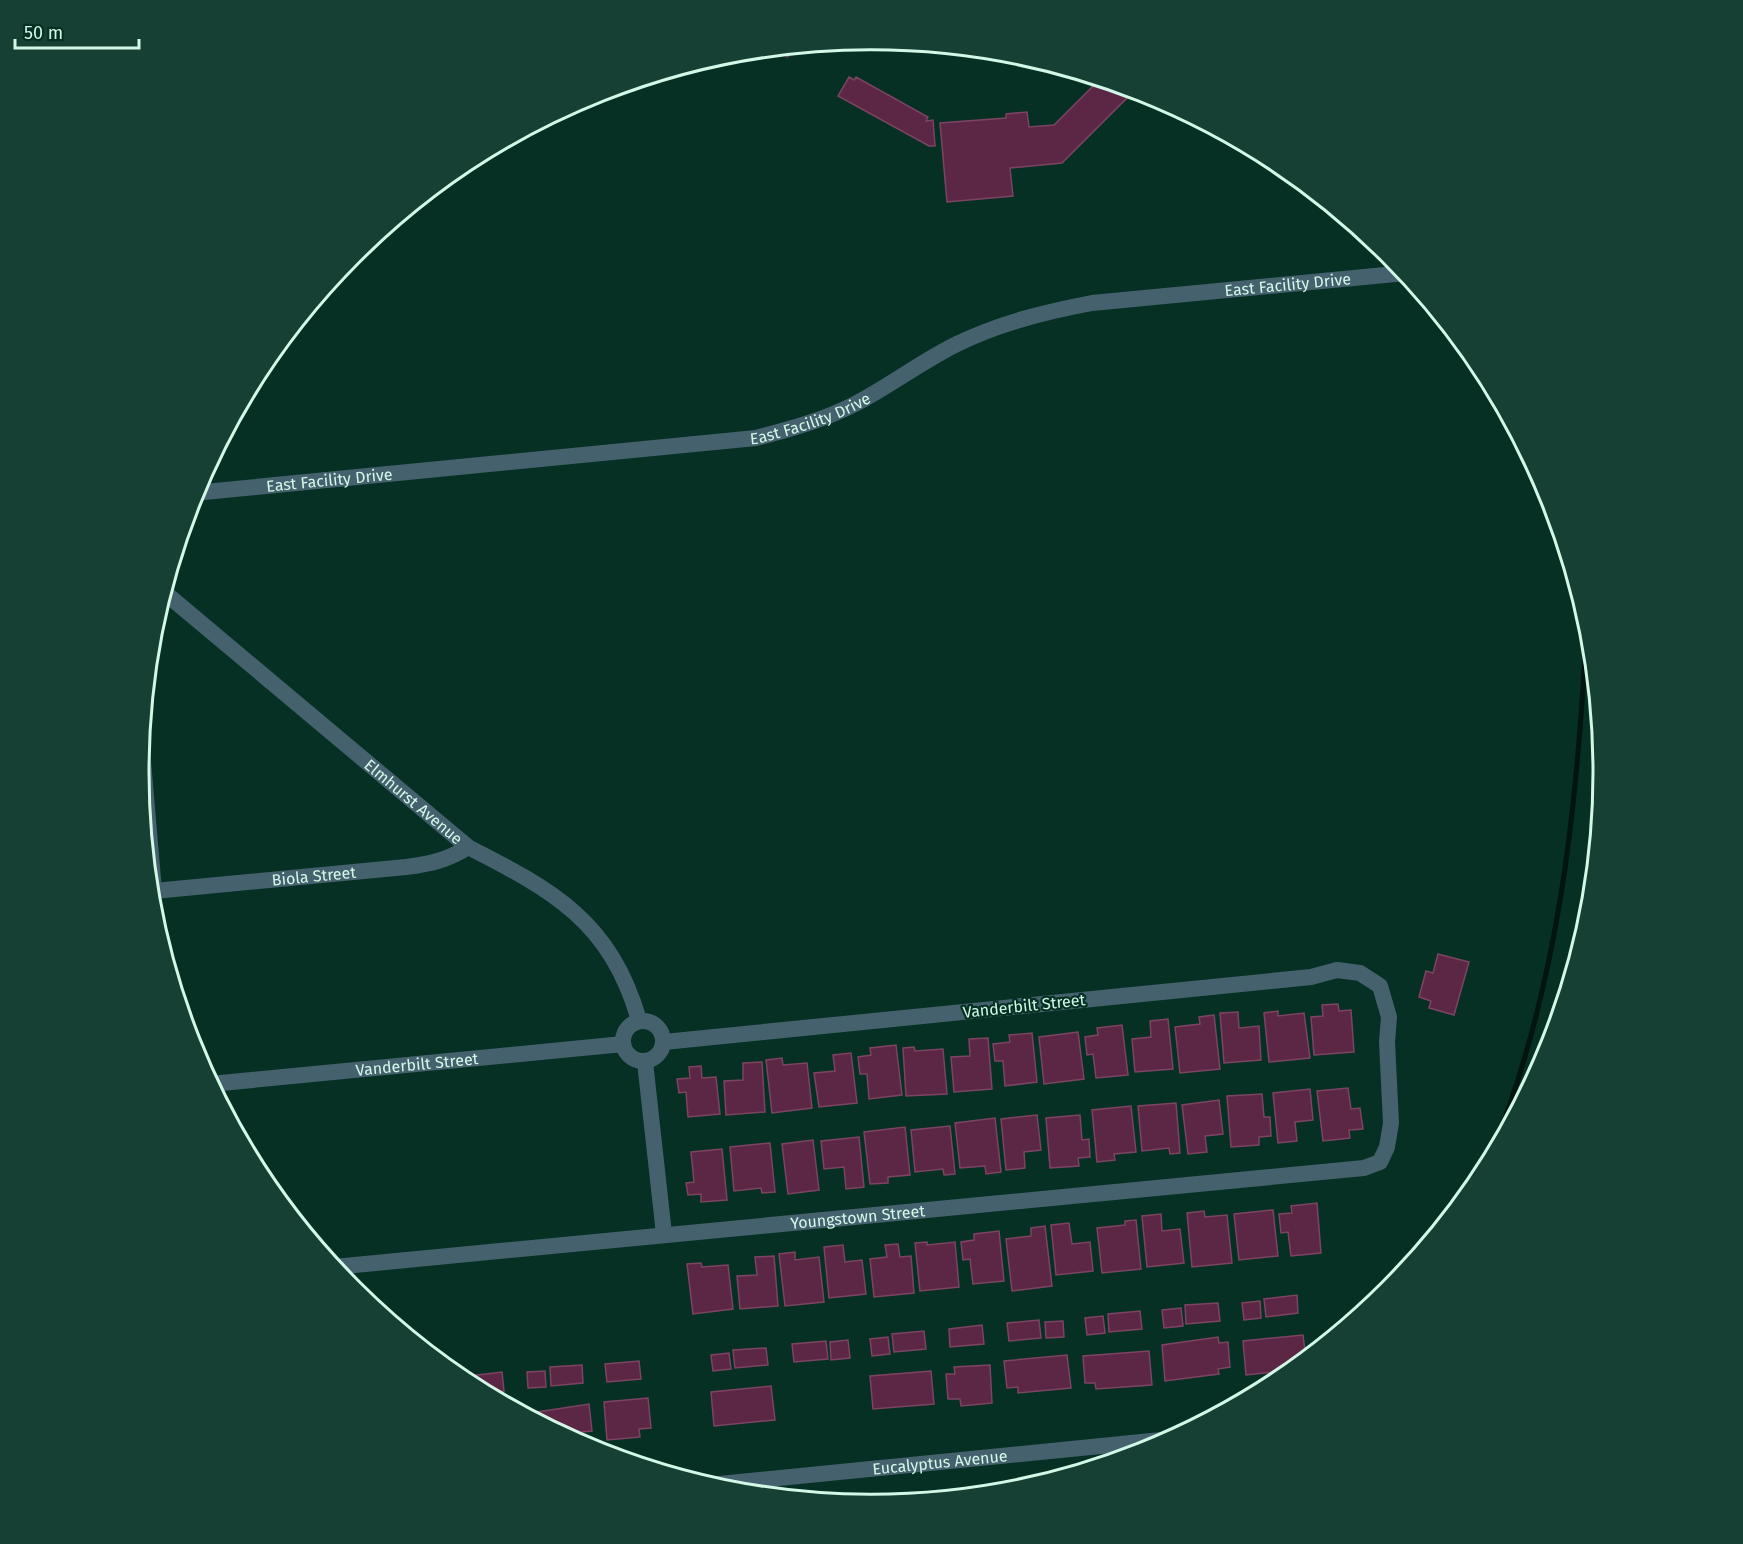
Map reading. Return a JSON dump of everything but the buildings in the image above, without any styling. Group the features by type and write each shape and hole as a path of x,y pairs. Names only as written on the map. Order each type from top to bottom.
{"street":[{"name":"East Facility Drive","path":"206,492 756,438 807,424 854,405 956,344 1004,324 1047,311 1092,303 1394,274"},
{"name":"Elmhurst Avenue","path":"171,598 468,847 547,889 586,922 616,963 627,985 639,1020"},
{"name":"Biola Street","path":"159,891 406,867 452,858 468,847"},
{"name":"Vanderbilt Street","path":"664,1042 1311,977 1337,970 1360,973 1380,986 1389,1017 1387,1042 1391,1123 1387,1147 1380,1162"},
{"path":"639,1020 658,1027 664,1042 660,1054 645,1062 632,1058 623,1044 626,1030 639,1020"},
{"name":"Vanderbilt Street","path":"220,1083 623,1044"},
{"path":"645,1062 664,1234"},
{"name":"Youngstown Street","path":"345,1266 1341,1171 1364,1168 1380,1162"},
{"name":"Eucalyptus Avenue","path":"738,1482 1143,1442"}],"waterway":[{"path":"1504,1119 1529,1042 1560,903 1570,832 1585,659"}]}
